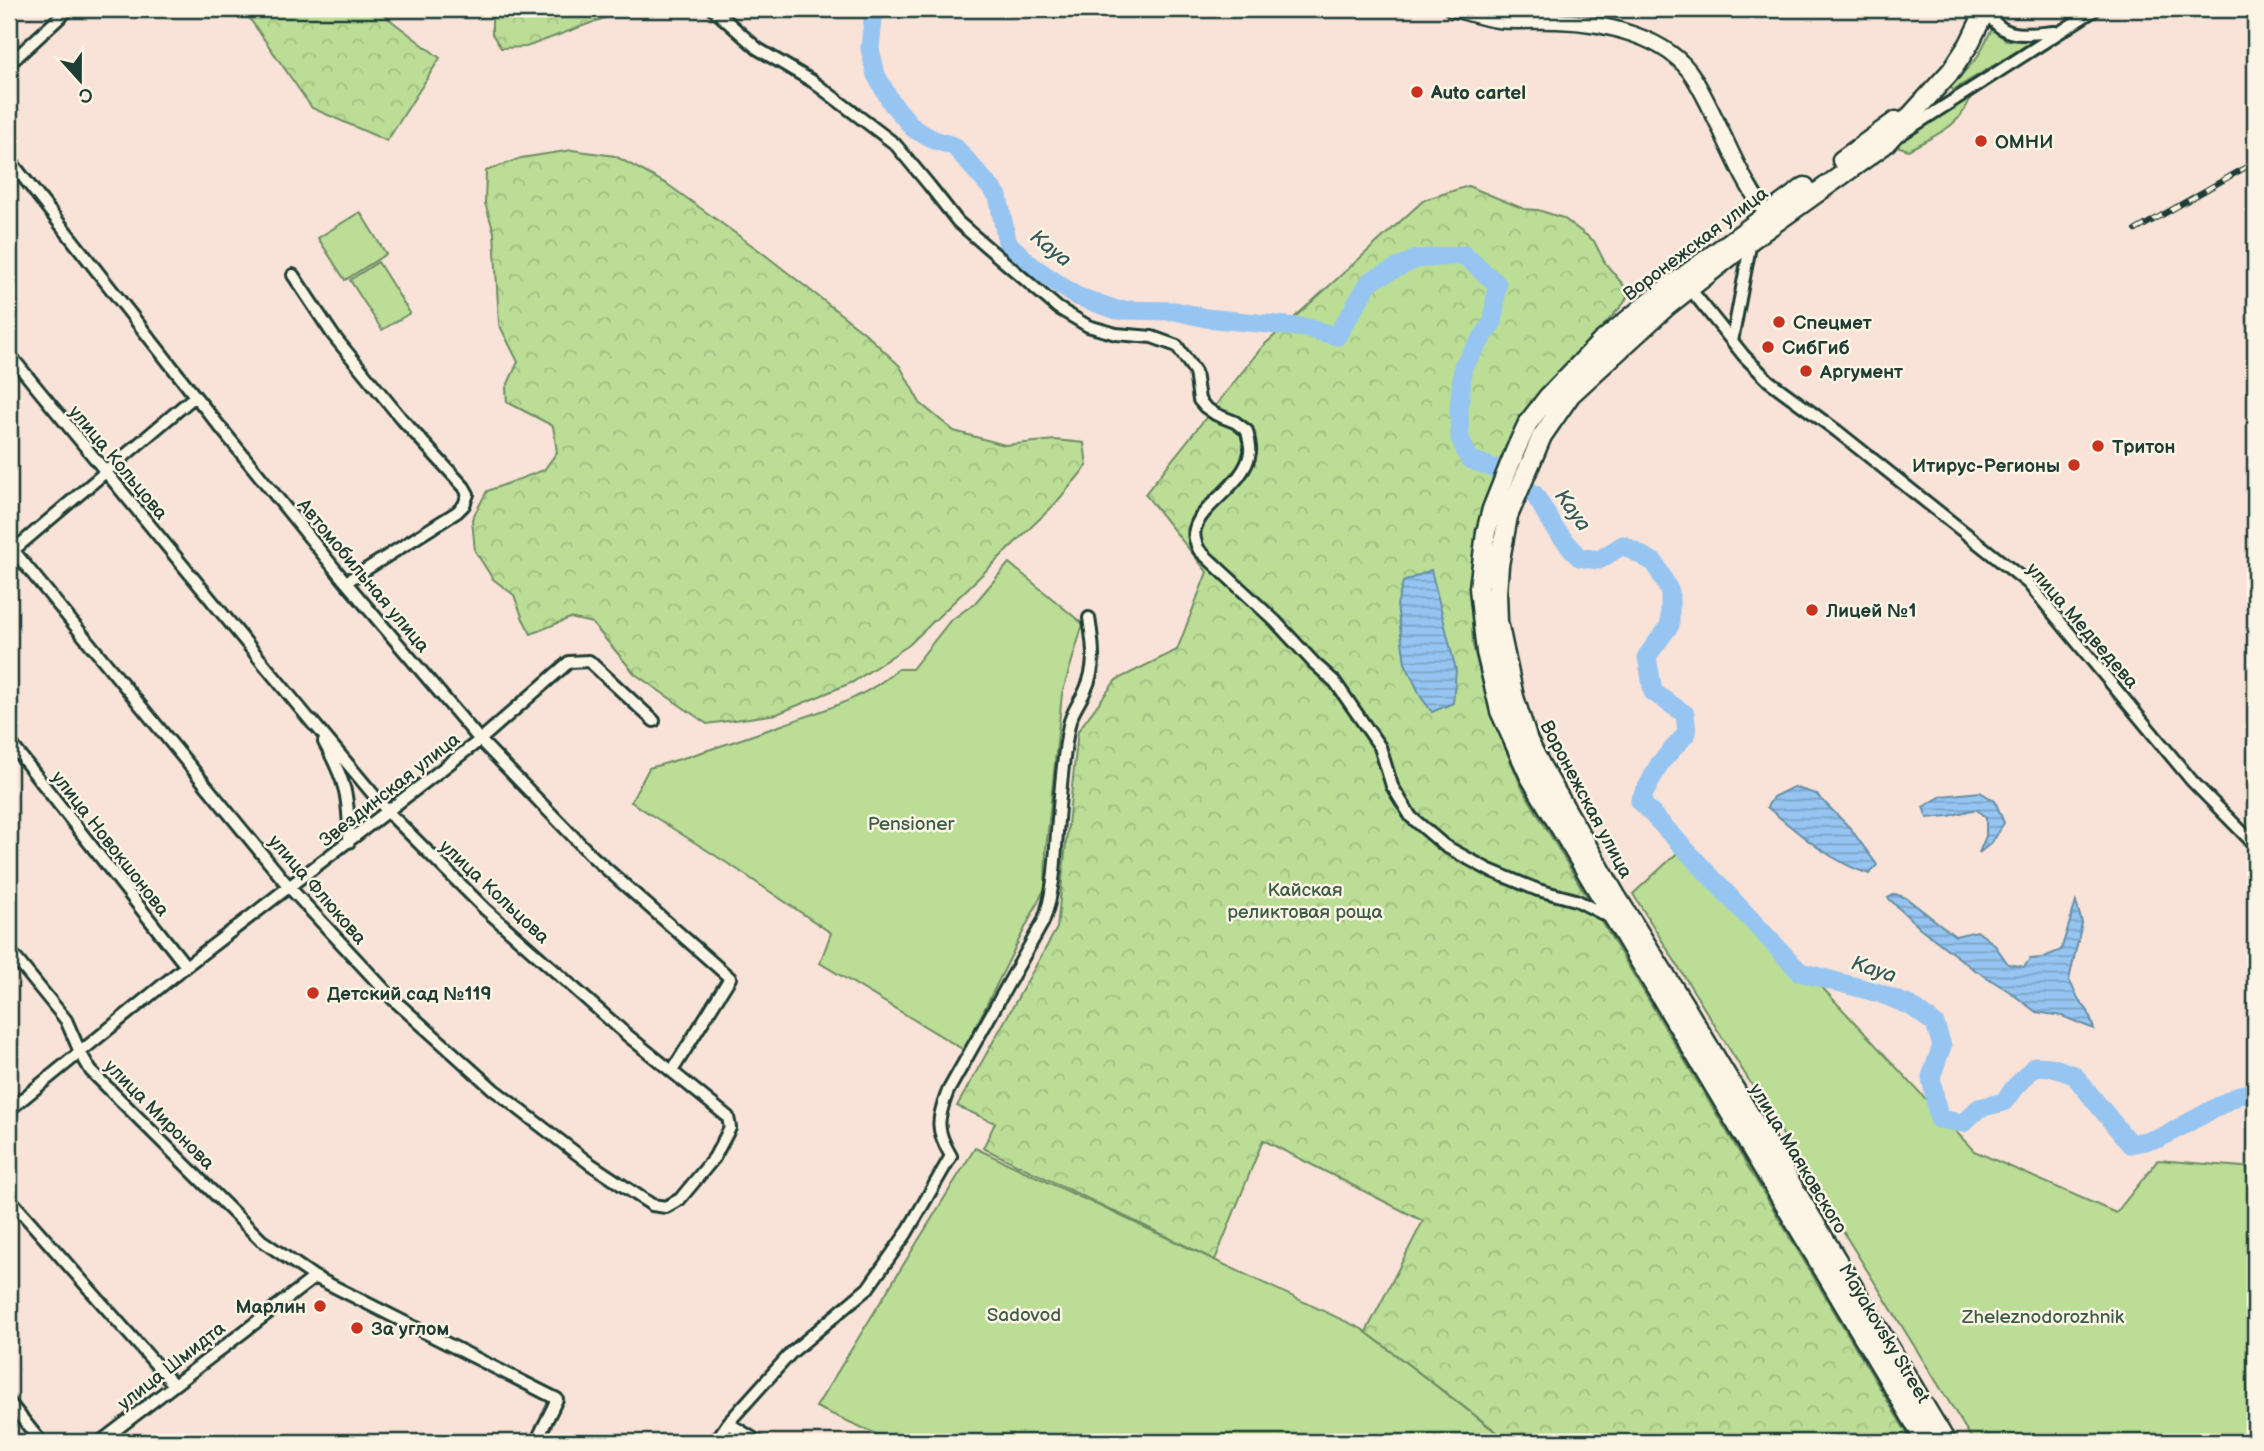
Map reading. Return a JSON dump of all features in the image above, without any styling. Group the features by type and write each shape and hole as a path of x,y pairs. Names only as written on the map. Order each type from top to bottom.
{"main road":[{"path":"1927,98 1964,53 1986,9"},
{"name":"Воронежская улица","path":"1616,896 1528,741 1514,698 1498,622 1500,512 1533,457 1542,436 1571,394 1666,307 1685,283 1927,98"},
{"name":"Воронежская улица","path":"1615,920 1530,777 1500,710 1486,652 1479,588 1516,449 1528,423 1548,397 1582,360 1618,327 1751,240 1770,219 1884,145 1927,98"},
{"name":"улица Маяковского","path":"1616,896 1946,1442"},
{"name":"Mayakovsky Street","path":"1615,920 1926,1442"}],"street":[{"path":"9,64 69,9"},
{"path":"713,9 758,49 812,81 895,144 958,222 1058,308 1088,326 1116,334 1152,337 1177,346 1195,372 1199,400 1214,414 1247,430 1251,450 1246,465 1236,480 1200,518 1195,529 1195,542 1210,561 1335,682 1380,747 1392,786 1410,817 1445,846 1489,870 1538,890 1576,900 1615,920"},
{"path":"1452,9 1497,20 1559,21 1603,26 1635,35 1665,49 1692,75 1749,186 1770,219"},
{"path":"1986,9 2001,29 2021,35 2058,32"},
{"path":"1884,145 2096,9"},
{"path":"1927,98 1961,95"},
{"name":"Автомобильная улица","path":"9,159 195,396 346,582 480,740 593,857 730,978 672,1071"},
{"path":"1732,341 1751,240"},
{"path":"293,275 332,335 468,494 457,512 346,582"},
{"name":"улица Медведева","path":"1685,283 1769,381 1837,431 2028,583 2192,781 2255,845"},
{"name":"улица Кольцова","path":"9,354 104,473 388,812 485,909 627,1035 728,1117 730,1128 714,1158 680,1199 666,1207 652,1205"},
{"path":"10,549 195,396"},
{"name":"улица Флюкова","path":"10,549 290,888 393,999 493,1089 589,1164 652,1205"},
{"path":"715,1442 728,1423 791,1353 868,1288 906,1234 951,1156 939,1131 940,1112 948,1091 1043,922 1050,903 1069,721 1093,671 1095,653 1089,618"},
{"name":"Звездинская улица","path":"9,1110 186,966 480,740 569,662 589,661 654,721"},
{"name":"улица Кольцова","path":"311,720 334,760 346,789 349,842"},
{"name":"улица Новокшонова","path":"9,741 186,966"},
{"name":"улица Миронова","path":"9,950 66,1020 91,1071 261,1240 315,1277"},
{"path":"9,1198 174,1385"},
{"path":"315,1277 557,1399 536,1442"},
{"name":"улица Шмидта","path":"100,1442 315,1277"},
{"path":"9,1402 41,1442"},
{"path":"728,1423 759,1442"}],"green space":[{"path":"243,9 376,9 440,58 387,141 312,108"},
{"path":"492,9 623,9 526,47 501,48 492,34"},
{"path":"1992,29 2006,40 2032,42 1953,90 1950,87 1977,58"},
{"path":"1972,93 1962,114 1947,128 1908,150 1897,146 1902,138"},
{"path":"572,150 615,156 667,184 760,251 865,333 900,366 920,403 954,431 1005,445 1055,440 1084,443 1087,466 1055,504 909,645 853,682 777,714 707,724 635,674 592,623 570,618 531,634 514,595 493,579 475,551 472,519 487,491 544,470 557,452 553,426 507,402 506,388 518,362 499,324 494,232 485,203 486,171 521,158"},
{"name":"Кайская реликтовая роща","path":"1468,186 1524,209 1538,210 1563,218 1594,241 1605,263 1625,287 1627,297 1530,408 1496,469 1479,522 1470,579 1473,645 1489,709 1521,786 1912,1442 1510,1442 1366,1332 1423,1221 1263,1140 1215,1260 983,1148 995,1123 957,1106 1057,928 1078,731 1116,680 1177,650 1207,572 1145,494 1263,346 1424,200"},
{"path":"360,212 386,254 345,280 318,238"},
{"path":"378,262 410,313 382,330 350,280"},
{"name":"Pensioner","path":"1009,563 1083,624 1062,694 1046,850 1045,888 964,1050 820,963 831,933 631,802 649,768 828,709 872,688 898,669 912,669 950,621 975,603"},
{"name":"Zheleznodorozhnik","path":"1688,843 1974,1151 2116,1213 2158,1160 2255,1168 2255,1300 2246,1442 1974,1442 1633,894"},
{"name":"Sadovod","path":"975,1148 1362,1329 1509,1442 894,1442 816,1407"}],"water":[{"path":"1431,570 1456,670 1453,703 1432,712 1421,697 1405,663 1397,605 1403,582"},
{"path":"1793,787 1816,794 1850,828 1877,865 1869,874 1828,854 1767,807 1773,797"},
{"path":"1980,792 1995,801 2004,823 1990,844 1979,853 1986,836 1986,818 1976,809 1927,818 1923,807 1942,796"},
{"path":"1895,894 1906,898 1955,936 1977,931 1994,944 2008,964 2024,967 2030,959 2042,958 2061,950 2076,902 2082,923 2069,980 2088,1011 2094,1029 2062,1016 2036,1012 1920,928 1888,898"}],"waterway":[{"name":"Kaya","path":"877,9 873,19 870,48 876,75 891,102 914,129 934,140 954,146 998,196 1007,242 1032,266 1076,296 1117,310 1175,311 1206,318 1307,328 1337,336 1370,281 1416,259 1464,255 1497,284 1493,322 1463,366 1459,410 1460,438 1469,459 1496,469 1535,495 1555,529 1579,557 1599,560 1623,545 1655,563 1670,592 1670,625 1647,656 1653,692 1685,714 1687,733 1660,763 1640,801 1800,972 1879,993 1911,1006 1935,1024 1942,1046 1931,1077 1939,1119 1963,1123 1979,1108 2004,1102 2035,1066 2051,1067 2074,1075 2130,1144 2160,1138 2239,1095 2255,1092"}],"railway":[{"path":"2136,230 2255,162"}],"place":[{"name":"Auto cartel","path":"1417,92"},
{"name":"ОМНИ","path":"1981,141"},
{"name":"Спецмет","path":"1779,322"},
{"name":"СибГиб","path":"1768,347"},
{"name":"Аргумент","path":"1806,371"},
{"name":"Тритон","path":"2098,446"},
{"name":"Итирус-Регионы","path":"2074,465"},
{"name":"Лицей №1","path":"1812,610"},
{"name":"Детский сад №119","path":"313,993"},
{"name":"Марлин","path":"320,1306"},
{"name":"За углом","path":"357,1328"}]}
